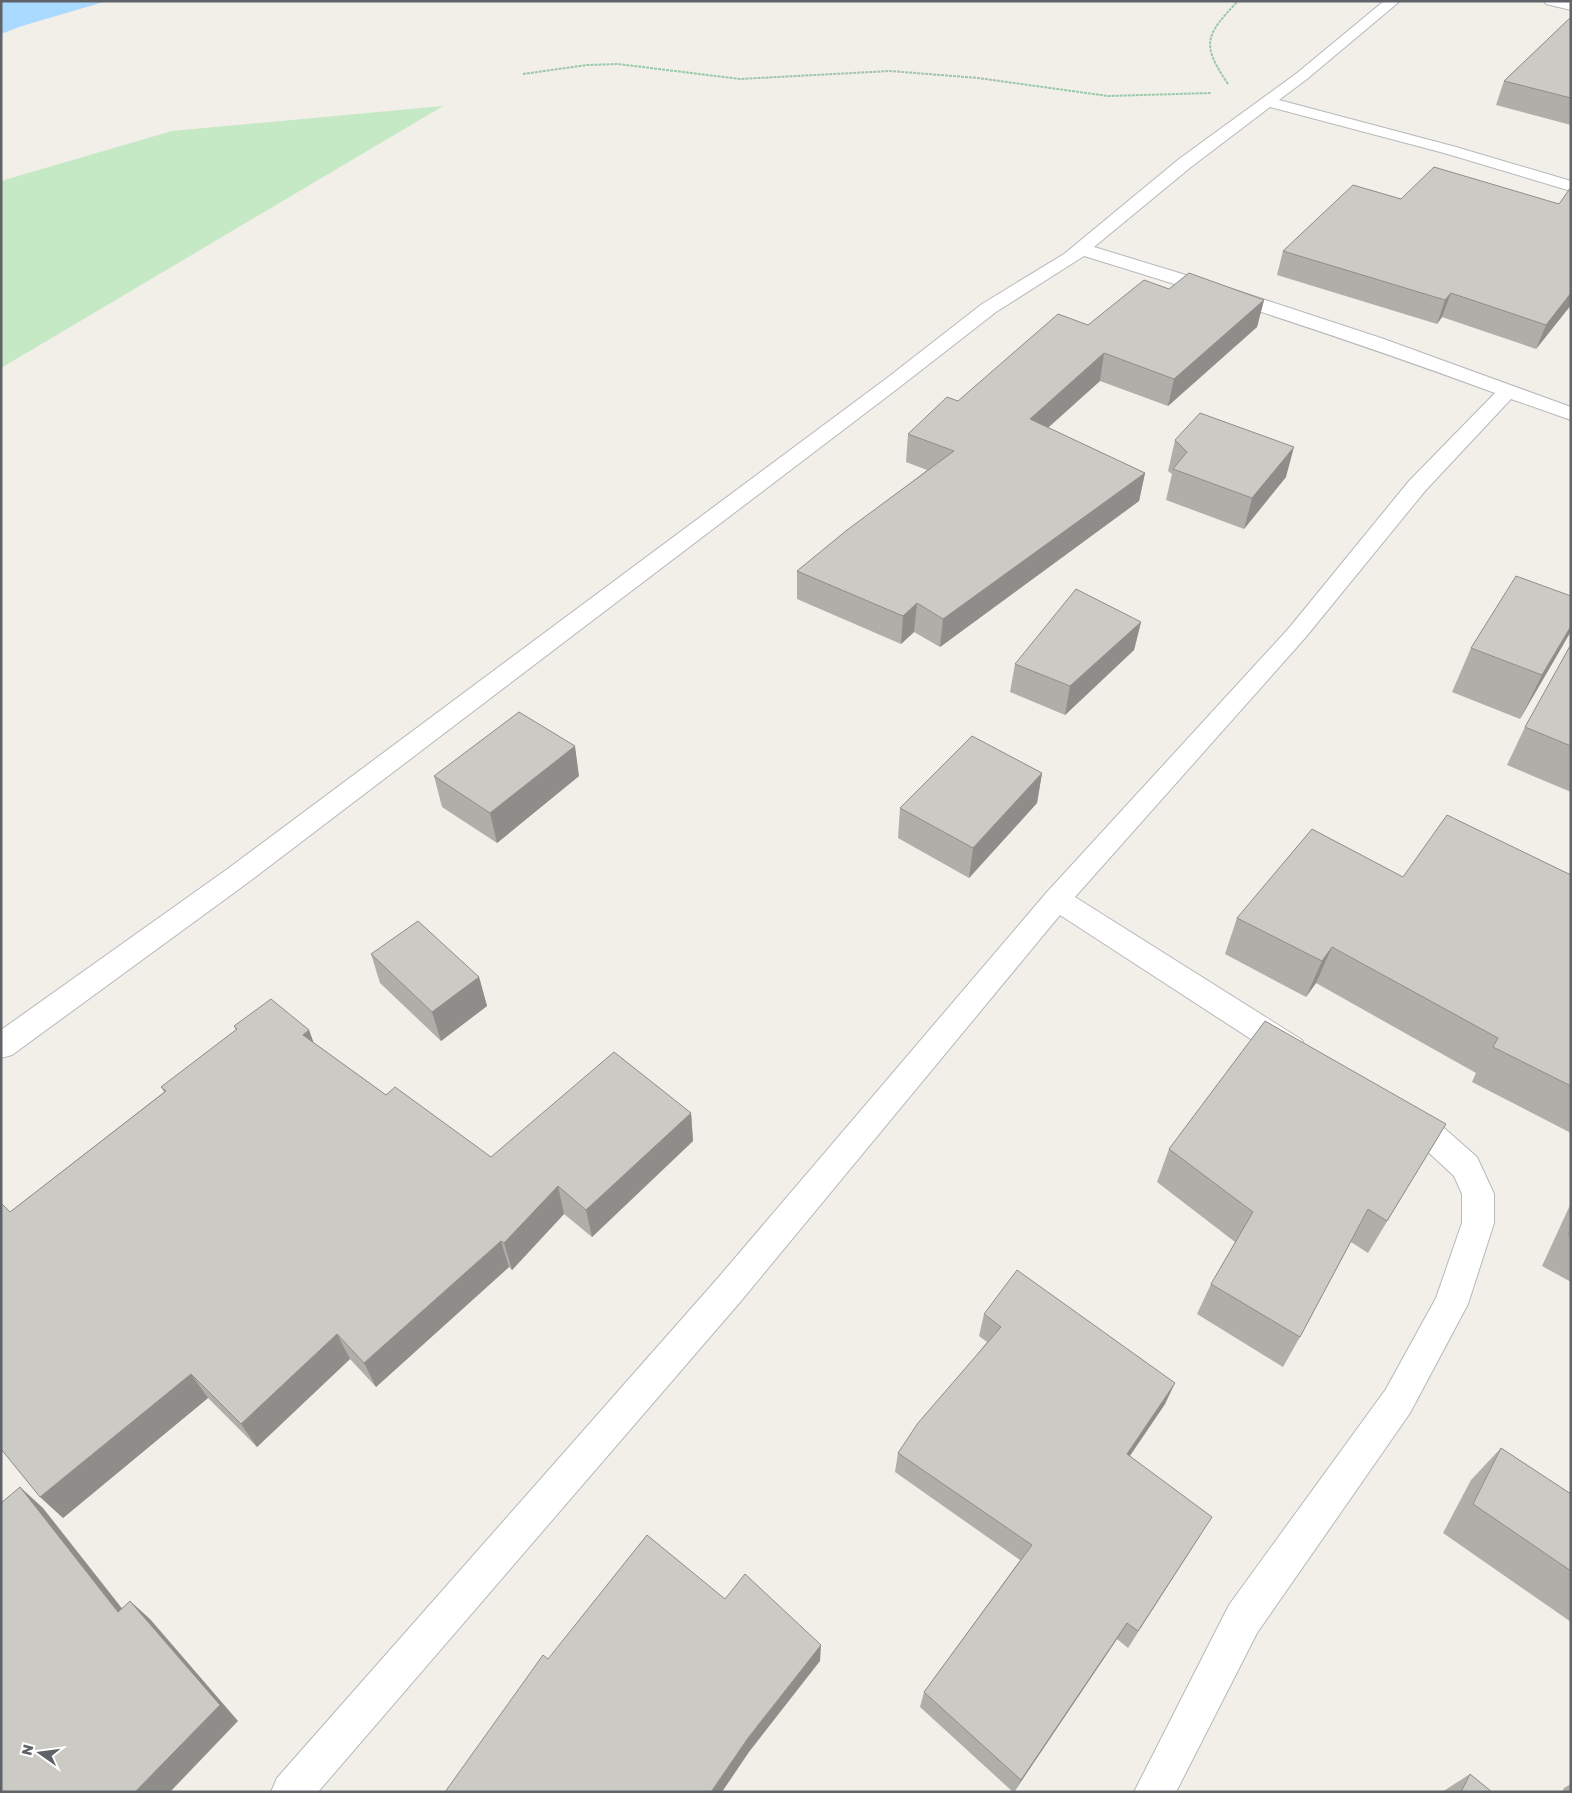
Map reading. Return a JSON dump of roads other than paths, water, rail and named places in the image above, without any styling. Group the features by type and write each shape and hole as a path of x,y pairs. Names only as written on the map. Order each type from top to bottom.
{"street":[{"path":"1,1046 236,877 894,382 989,308 1070,258 1185,164 1350,38 1393,1"},
{"path":"1551,1 1571,6"},
{"path":"1258,108 1450,150 1571,186"},
{"path":"1081,249 1356,336 1571,414"},
{"path":"291,1792 729,1290 1057,899 1297,633 1417,486 1507,392"},
{"path":"1057,899 1252,1026 1318,1065"},
{"path":"1154,1792 1243,1619 1398,1401 1451,1304 1478,1224 1478,1194 1466,1167 1425,1130 1384,1105"}],"water":[{"path":"1,1 107,1 1,34"}]}
